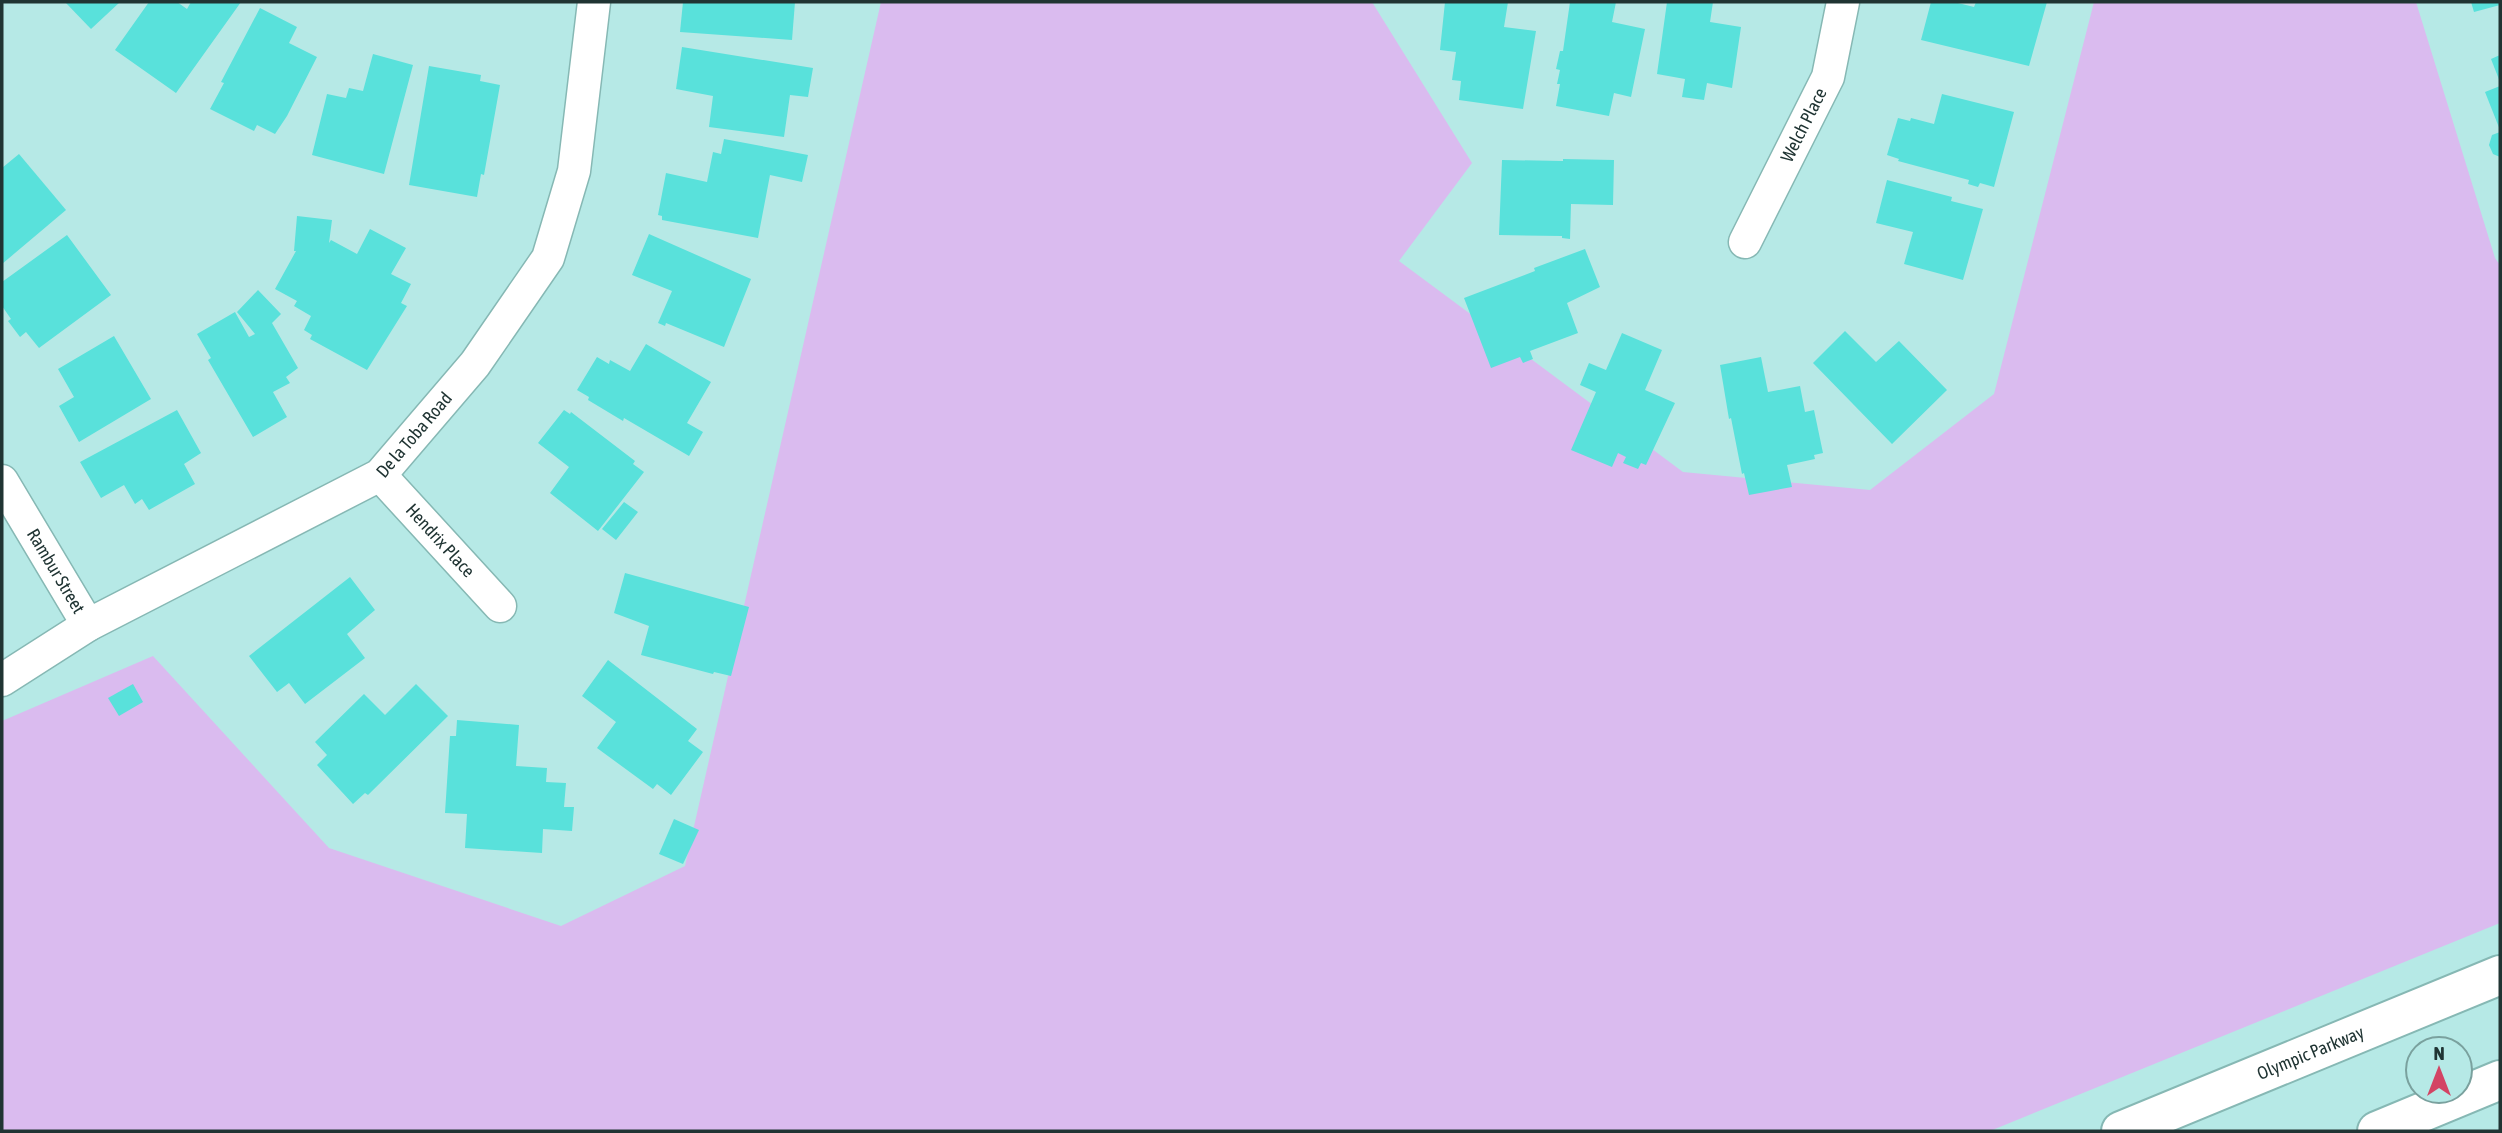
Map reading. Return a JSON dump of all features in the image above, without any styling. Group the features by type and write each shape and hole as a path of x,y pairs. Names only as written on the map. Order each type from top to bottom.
{"main road":[{"name":"Olympic Parkway","path":"2121,1131 2500,975"},
{"path":"2377,1131 2500,1080"}],"street":[{"name":"De la Toba Road","path":"2,680 88,625 380,475 475,364 548,258 574,172 594,2"},
{"name":"Welch Place","path":"1745,242 1828,77 1843,2"},
{"name":"Hendrix Place","path":"380,475 500,606"},
{"name":"Rambur Street","path":"2,481 88,625"}],"shaded area":[{"path":"881,2 1372,2 1472,163 1399,261 1683,472 1870,490 1994,394 2094,2 2416,2 2495,258 2500,265 2500,923 1990,1131 2,1131 2,721 153,656 329,848 561,926 685,866"}],"building":[{"path":"65,2 120,2 91,29"},
{"path":"149,2 177,2 187,9 191,2 241,2 176,93 115,50"},
{"path":"683,2 795,2 792,40 680,32"},
{"path":"1445,2 1508,2 1504,27 1536,31 1523,109 1459,100 1461,81 1452,80 1456,52 1440,50"},
{"path":"1570,2 1616,2 1612,22 1645,29 1631,97 1614,93 1609,116 1556,106 1560,70 1556,69 1560,51 1563,51"},
{"path":"1667,2 1713,2 1710,22 1741,27 1732,88 1707,83 1704,100 1682,97 1685,79 1657,74"},
{"path":"1931,2 1954,2 1974,7 1976,2 2047,2 2029,66 1921,40"},
{"path":"2471,2 2500,2 2500,5 2474,12"},
{"path":"260,8 297,27 289,43 317,57 275,134 257,125 254,131 210,109 224,83 221,82"},
{"path":"682,47 813,68 808,97 790,95 784,137 709,127 713,96 676,89"},
{"path":"373,54 413,65 384,174 312,155 327,94 346,98 349,88 363,91"},
{"path":"2500,55 2500,82 2491,59"},
{"path":"429,66 481,75 480,81 500,85 484,175 481,174 477,197 409,185"},
{"path":"2500,86 2500,130 2485,92"},
{"path":"1942,94 2014,112 1994,187 1980,183 1978,187 1968,184 1969,180 1898,161 1899,159 1887,155 1898,118 1910,121 1911,118 1934,124"},
{"path":"2500,132 2500,157 2493,154 2489,145 2492,135"},
{"path":"724,139 808,155 802,182 770,175 758,238 662,220 662,216 658,215 666,173 707,182 713,152 721,154"},
{"path":"19,154 66,210 2,264 2,168"},
{"path":"1502,160 1614,160 1613,205 1571,204 1570,239 1562,236 1499,235"},
{"path":"1887,180 1952,197 1951,201 1983,209 1963,280 1904,264 1913,232 1876,223"},
{"path":"297,216 332,220 329,243 331,240 357,254 370,229 406,248 391,274 411,284 401,303 407,306 367,370 310,339 312,335 304,330 311,316 294,306 297,301 275,289 296,251"},
{"path":"649,234 751,279 724,347 666,323 665,326 658,323 672,291 632,275"},
{"path":"67,235 111,295 39,348 26,332 20,337 8,321 11,319 2,306 2,282"},
{"path":"1585,249 1600,287 1567,303 1578,333 1530,351 1533,359 1523,363 1520,357 1491,368 1464,298"},
{"path":"258,290 281,314 272,323 298,368 286,377 290,383 273,392 287,417 253,437 208,360 211,358 197,334 235,312 249,337 255,334 237,312"},
{"path":"1845,331 1876,362 1899,341 1947,390 1892,444 1813,363"},
{"path":"1622,333 1662,350 1645,390 1675,403 1646,465 1641,463 1638,469 1623,463 1626,457 1618,453 1612,467 1571,450 1596,392 1580,385 1589,363 1606,370"},
{"path":"114,336 151,399 79,442 59,406 74,397 58,369"},
{"path":"646,344 711,382 687,423 703,432 689,456 624,418 623,421 588,400 589,397 577,390 597,357 609,364 610,360 630,371"},
{"path":"1761,357 1768,392 1800,386 1805,412 1814,410 1823,453 1814,455 1815,459 1787,465 1792,487 1749,495 1731,418 1729,419 1720,365"},
{"path":"177,410 201,453 184,464 195,484 149,510 142,499 135,504 124,485 101,498 80,462"},
{"path":"564,410 570,414 571,412 635,461 633,464 644,472 598,531 550,493 569,467 538,443"},
{"path":"624,502 638,512 616,540 602,529"},
{"path":"625,573 749,607 731,676 713,674 641,655 649,626 614,613"},
{"path":"350,577 375,610 347,634 365,658 305,704 289,683 277,692 249,656"},
{"path":"608,660 697,729 688,741 703,752 671,795 657,784 653,789 597,748 616,722 582,696"},
{"path":"133,684 143,702 119,716 108,698"},
{"path":"416,684 448,716 368,795 365,793 353,804 317,765 327,755 315,742 364,694 385,715"},
{"path":"457,720 519,725 516,766 547,768 546,782 566,783 564,807 574,807 572,831 543,829 542,853 465,848 467,814 445,813 450,736 456,736"},
{"path":"674,819 699,830 683,864 659,854"}]}
